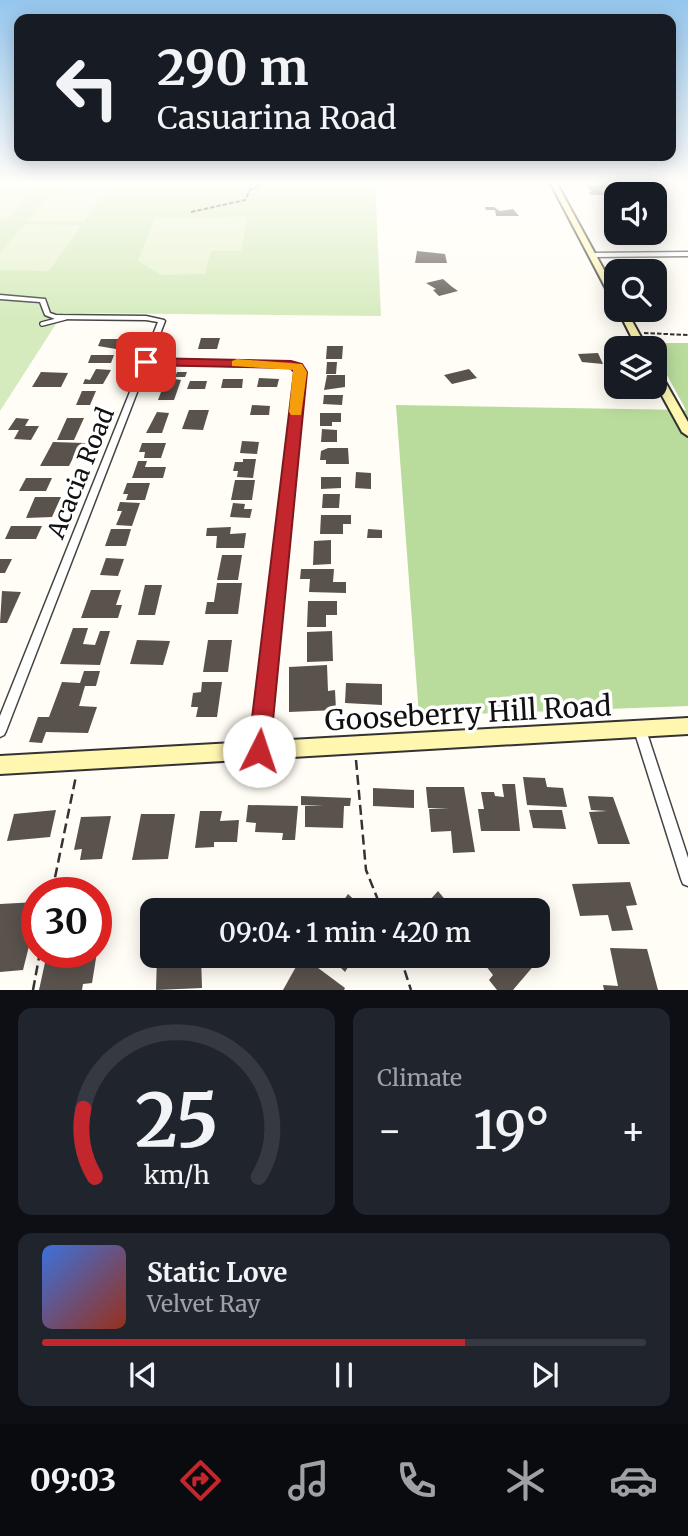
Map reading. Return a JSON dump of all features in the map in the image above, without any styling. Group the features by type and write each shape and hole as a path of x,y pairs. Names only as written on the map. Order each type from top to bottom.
{"street":[{"path":"578,228 604,278"},
{"path":"592,255 688,254"},
{"path":"0,297 43,300 47,314 65,317"},
{"name":"Acacia Road","path":"0,731 162,321 146,318 65,317"},
{"path":"629,322 636,336"},
{"path":"146,362 291,365 298,367 300,372 259,751"},
{"path":"667,394 688,432"},
{"name":"Gooseberry Hill Road","path":"0,765 688,726"},
{"path":"640,730 688,880"}],"lane":[{"path":"42,324 65,317"}],"path":[{"path":"634,332 688,335"},
{"path":"355,755 366,870 377,898"},
{"path":"55,877 79,760"},
{"path":"33,990 37,968"},
{"path":"404,968 411,990"}],"green space":[{"path":"0,228 377,228 381,316 63,313 0,411"},
{"path":"21,228 80,228 49,271 0,270 0,253"},
{"path":"151,228 245,228 241,251 211,251 205,274 161,275 138,261"},
{"path":"667,343 688,343 688,706 419,716 396,405 686,410 667,375"}],"building":[{"path":"417,251 445,254 447,263 415,263"},
{"path":"443,279 458,291 439,296 433,290 436,289 426,283"},
{"path":"201,338 220,338 217,349 198,349"},
{"path":"101,339 121,339 116,349 98,346"},
{"path":"327,346 343,346 342,359 326,359"},
{"path":"598,353 603,364 582,362 578,354"},
{"path":"91,355 114,355 111,363 88,363"},
{"path":"327,362 337,362 336,374 326,374"},
{"path":"96,369 111,370 103,384 83,384 85,379 90,380"},
{"path":"469,369 477,378 452,384 444,375"},
{"path":"41,372 68,373 61,387 32,387"},
{"path":"177,372 187,372 185,377 175,379 181,380 174,400 158,400 164,384 158,384 160,377 175,377"},
{"path":"327,375 345,375 345,387 324,390"},
{"path":"259,378 279,379 277,387 257,387"},
{"path":"223,379 243,379 242,388 221,388"},
{"path":"190,381 207,381 205,389 187,389"},
{"path":"82,391 96,391 90,405 76,405"},
{"path":"324,395 343,395 342,405 323,404"},
{"path":"252,405 270,406 269,415 250,415"},
{"path":"189,410 209,410 203,430 182,429"},
{"path":"157,412 169,413 162,433 146,433"},
{"path":"320,413 341,413 341,422 332,422 332,426 320,426"},
{"path":"16,418 29,419 25,426 39,426 31,440 14,439 19,430 8,430"},
{"path":"67,418 84,418 74,440 57,440"},
{"path":"322,429 337,430 337,442 321,442"},
{"path":"242,441 259,442 257,454 240,453"},
{"path":"53,442 91,442 88,450 77,450 69,466 40,466"},
{"path":"142,443 166,443 161,458 144,458 145,452 139,452"},
{"path":"328,448 348,448 349,464 326,464 326,460 320,460 321,451"},
{"path":"243,459 256,459 253,478 237,477 238,471 233,471 235,462 243,462"},
{"path":"138,461 147,461 145,467 166,467 163,478 132,478"},
{"path":"356,472 371,473 371,489 355,488"},
{"path":"321,477 341,477 341,488 321,489"},
{"path":"26,478 52,478 46,491 19,491"},
{"path":"235,480 255,480 252,500 231,500"},
{"path":"127,483 150,483 145,500 126,500 128,494 123,494"},
{"path":"323,494 340,494 339,508 322,508"},
{"path":"35,497 61,497 52,517 26,518"},
{"path":"120,502 140,503 132,526 116,525 122,511 117,511"},
{"path":"233,503 245,504 244,509 252,509 250,518 230,517"},
{"path":"321,515 351,515 351,524 343,524 343,534 320,534"},
{"path":"11,526 42,526 36,539 5,539"},
{"path":"231,527 230,534 246,533 244,548 216,548 217,536 206,536 207,528"},
{"path":"111,529 131,529 126,546 105,546"},
{"path":"368,529 382,530 382,538 367,538"},
{"path":"331,540 331,564 313,565 314,541"},
{"path":"222,555 242,555 238,580 217,580"},
{"path":"106,558 124,559 118,576 100,575"},
{"path":"0,559 12,559 5,573 0,573"},
{"path":"301,569 334,569 333,582 346,582 346,593 309,592 310,579 300,579"},
{"path":"217,583 242,583 238,614 205,614 207,602 214,602"},
{"path":"145,585 162,585 155,615 138,615"},
{"path":"91,590 121,590 116,605 122,605 118,618 81,618"},
{"path":"2,591 21,592 7,623 0,623"},
{"path":"308,601 337,601 337,615 326,615 326,627 307,627"},
{"path":"73,628 88,628 83,644 95,645 100,631 110,631 100,665 60,664"},
{"path":"332,631 333,661 307,662 307,632"},
{"path":"137,640 170,641 163,665 130,664"},
{"path":"208,640 232,640 228,672 203,672"},
{"path":"327,665 328,691 335,690 336,710 289,712 289,667"},
{"path":"84,671 100,671 96,686 85,686 79,706 97,707 88,733 46,732 42,743 29,742 38,717 49,717 62,682 80,683"},
{"path":"202,682 222,682 217,717 196,717 198,707 191,707 193,693 201,692"},
{"path":"346,683 382,684 382,705 345,703"},
{"path":"523,777 545,778 547,787 563,788 567,807 527,805"},
{"path":"502,784 515,784 520,831 481,831 478,809 484,809 481,792 494,792 495,796 504,797"},
{"path":"426,787 464,787 475,852 453,853 451,831 431,832 429,809 449,808 428,808"},
{"path":"373,788 414,790 414,808 373,806"},
{"path":"301,796 351,798 350,806 344,806 343,828 305,827 305,806 324,806 301,805"},
{"path":"588,796 613,797 630,844 598,844 589,812 607,811 591,810"},
{"path":"248,805 298,806 295,840 282,840 283,833 255,832 256,823 246,822"},
{"path":"56,810 50,837 7,841 14,814"},
{"path":"529,810 562,810 566,829 533,828"},
{"path":"200,811 222,811 220,821 239,820 237,842 214,842 214,847 195,848"},
{"path":"141,814 175,814 168,859 132,860"},
{"path":"111,816 102,859 80,860 82,849 74,850 81,817"},
{"path":"630,882 637,905 626,906 633,930 612,931 608,915 580,916 572,884"},
{"path":"438,891 444,898 432,898"},
{"path":"21,903 23,970 0,972 0,904"},
{"path":"610,948 647,949 658,990 604,990 603,985 618,986"},
{"path":"44,968 94,968 92,983 83,984 82,990 39,990"},
{"path":"157,968 201,968 202,988 156,990"},
{"path":"295,968 318,968 345,988 344,990 283,990"},
{"path":"487,968 532,968 513,990 497,990 489,980 493,975"}],"slow traffic":[{"path":"237,363 298,367 300,372 296,412"}],"route":[{"path":"146,362 291,365 298,367 300,372 259,751"}]}
